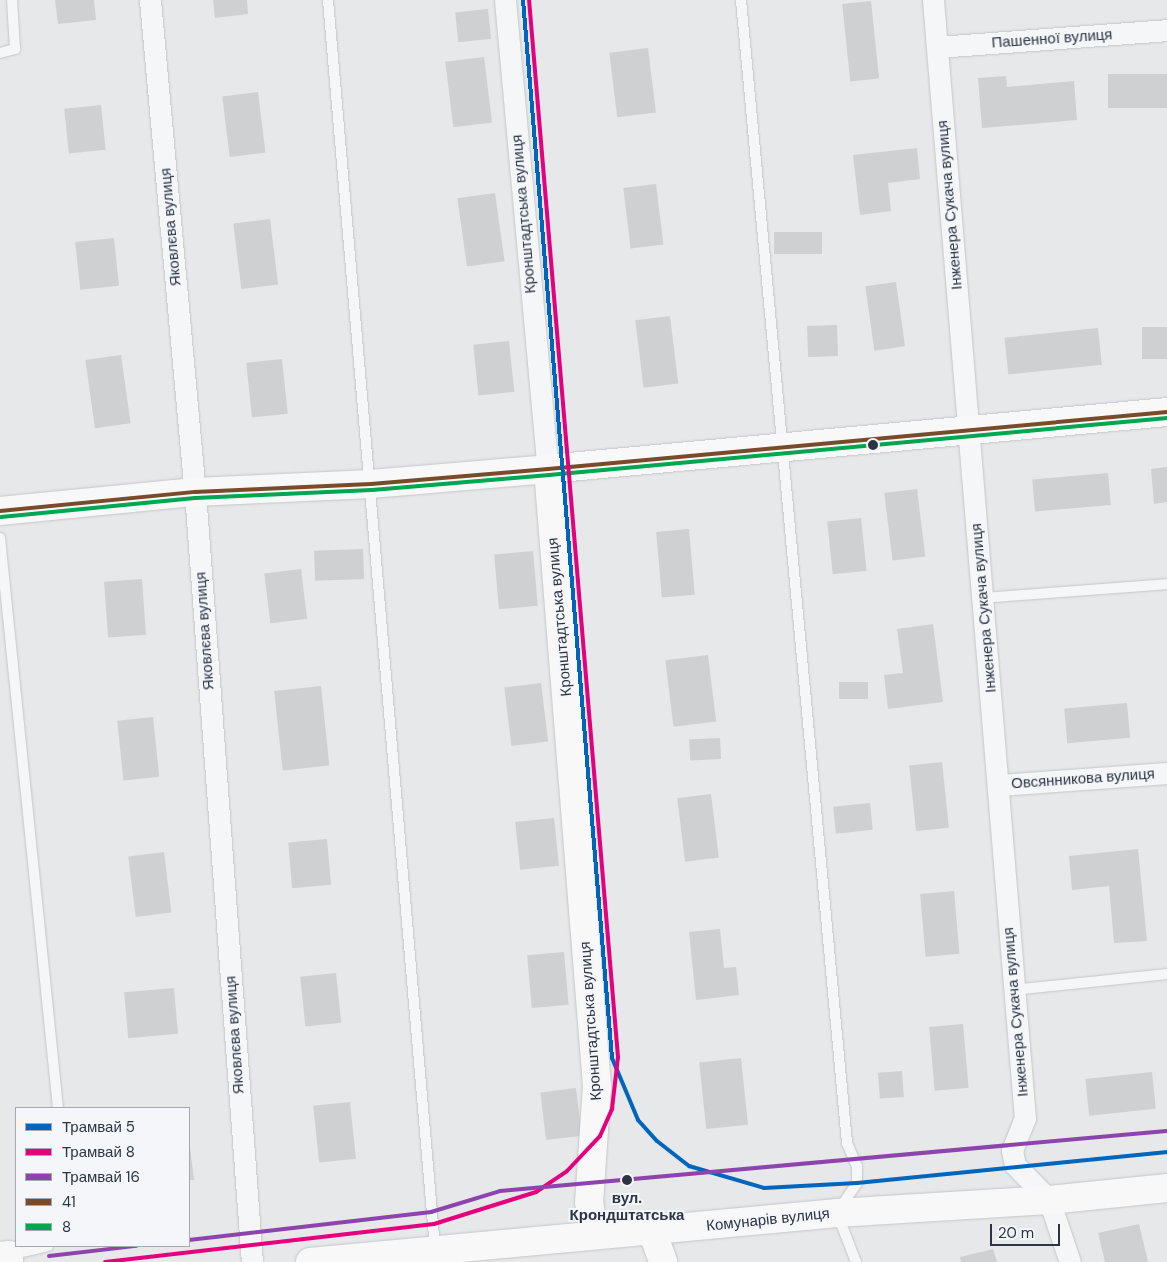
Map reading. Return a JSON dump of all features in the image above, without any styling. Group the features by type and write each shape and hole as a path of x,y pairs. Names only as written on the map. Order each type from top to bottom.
{"street":[{"name":"Яковлєва вулиця","path":"150,0 195,492 252,1262"},
{"name":"Кронштадтська вулиця","path":"505,0 548,469 598,1086 590,1202 594,1235"},
{"name":"Інженера Сукача вулиця","path":"933,0 999,786 1012,991 1025,1118 1012,1151 1015,1165 1049,1200"},
{"name":"Пашенної вулиця","path":"937,47 1167,30"},
{"path":"0,511 195,492 370,484 548,469 1167,412"},
{"name":"Овсянникова вулиця","path":"999,786 1167,773"},
{"name":"Комунарів вулиця","path":"310,1262 838,1213 1049,1200 1167,1188"},
{"path":"1049,1200 1070,1262"},
{"path":"652,1231 663,1262"}],"lane":[{"path":"0,53 15,49 12,0"},
{"path":"328,0 435,1249"},
{"path":"741,0 781,448 847,1143 857,1166 857,1183 838,1213 856,1262"},
{"path":"0,538 58,1107"},
{"path":"982,598 1167,584"},
{"path":"1012,991 1167,974"},
{"path":"6,1258 44,1247"}],"building":[{"path":"55,0 94,0 96,20 58,24"},
{"path":"213,0 247,0 248,14 215,18"},
{"path":"871,1 879,79 850,82 842,4"},
{"path":"488,9 491,39 458,42 455,12"},
{"path":"648,48 656,113 617,117 609,53"},
{"path":"484,57 492,123 453,127 445,62"},
{"path":"1108,74 1167,74 1167,108 1108,108"},
{"path":"1006,76 1007,87 1074,81 1077,120 982,128 978,78"},
{"path":"258,92 265,153 230,157 222,96"},
{"path":"101,105 106,150 69,154 64,109"},
{"path":"917,148 920,179 888,183 891,211 860,215 853,155"},
{"path":"656,184 663,245 631,249 623,188"},
{"path":"495,193 505,261 467,267 457,198"},
{"path":"270,219 278,285 241,289 233,224"},
{"path":"774,232 822,232 822,254 774,254"},
{"path":"114,238 119,286 80,290 75,242"},
{"path":"896,282 905,346 874,351 865,286"},
{"path":"670,316 678,383 644,388 635,320"},
{"path":"837,325 838,356 808,357 807,326"},
{"path":"1142,327 1167,327 1167,359 1142,359"},
{"path":"1098,328 1102,365 1008,375 1005,338"},
{"path":"509,341 514,392 479,395 473,345"},
{"path":"121,355 131,423 95,428 85,360"},
{"path":"282,359 288,414 252,417 246,363"},
{"path":"1167,467 1167,502 1154,504 1151,469"},
{"path":"1108,473 1111,505 1035,512 1032,480"},
{"path":"917,489 925,556 893,561 884,493"},
{"path":"861,518 867,571 833,574 827,522"},
{"path":"689,529 695,595 662,598 656,532"},
{"path":"363,549 364,579 315,581 314,551"},
{"path":"533,551 538,606 499,609 494,554"},
{"path":"301,569 307,619 270,623 264,574"},
{"path":"142,579 146,635 108,638 104,582"},
{"path":"933,624 943,702 888,709 884,675 903,673 897,629"},
{"path":"708,655 716,722 673,727 665,660"},
{"path":"839,682 868,682 868,699 839,699"},
{"path":"541,683 548,742 511,746 504,688"},
{"path":"321,686 329,766 283,770 274,691"},
{"path":"1127,703 1130,738 1067,743 1064,708"},
{"path":"153,717 159,777 123,780 117,721"},
{"path":"720,738 721,759 690,761 689,740"},
{"path":"942,762 949,828 916,831 909,765"},
{"path":"711,794 719,858 685,862 677,798"},
{"path":"870,803 873,830 836,834 833,807"},
{"path":"554,818 559,866 520,870 515,822"},
{"path":"327,839 331,885 292,888 288,842"},
{"path":"1138,849 1147,941 1114,943 1109,886 1072,890 1069,856"},
{"path":"164,852 171,913 136,917 128,856"},
{"path":"954,891 959,954 926,957 920,894"},
{"path":"720,929 724,968 736,967 739,995 696,1000 689,932"},
{"path":"564,952 569,1005 532,1008 527,955"},
{"path":"336,973 341,1023 305,1026 300,977"},
{"path":"174,988 178,1034 128,1038 124,992"},
{"path":"963,1024 969,1088 935,1091 929,1027"},
{"path":"741,1058 748,1125 706,1129 699,1062"},
{"path":"902,1071 904,1097 880,1099 878,1073"},
{"path":"1152,1072 1156,1109 1089,1116 1085,1079"},
{"path":"576,1088 582,1136 546,1140 540,1092"},
{"path":"350,1102 356,1159 319,1163 313,1106"},
{"path":"190,1147 194,1180 190,1180"},
{"path":"1139,1224 1148,1262 1105,1262 1098,1233"},
{"path":"993,1249 997,1262 961,1262 960,1257"}],"tram line":[{"name":"5","path":"523,0 612,1058 638,1120 657,1141 689,1166 764,1188 857,1183 1167,1152"},
{"name":"8","path":"105,1262 434,1224 536,1192 567,1171 600,1136 612,1109 618,1057 529,0"},
{"name":"16","path":"190,1240 431,1212 500,1191 1166,1131"},
{"name":"16","path":"49,1256 127,1247"}],"transit line":[{"name":"41","path":"0,511 195,492 371,484 548,469 1167,412"},
{"name":"8","path":"1,517 195,498 372,490 549,475 1167,418"}],"place":[{"name":"вул. Крондштатська","path":"627,1180"}]}
